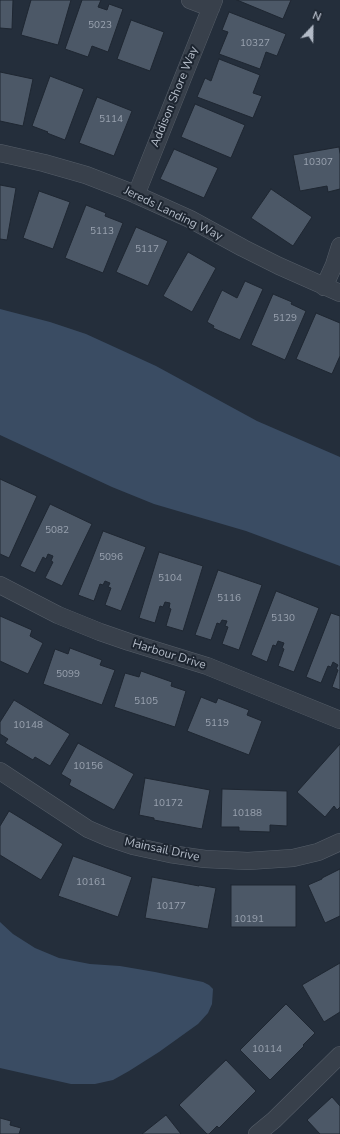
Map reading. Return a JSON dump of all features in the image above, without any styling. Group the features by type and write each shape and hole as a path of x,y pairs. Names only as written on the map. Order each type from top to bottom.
{"street":[{"path":"190,0 213,4"},
{"name":"Addison Shore Way","path":"136,194 213,4"},
{"name":"Jereds Landing Way","path":"0,153 44,163 86,175 136,194 190,219 249,251 324,287 340,293"},
{"path":"324,287 334,265 340,246"},
{"name":"Harbour Drive","path":"0,585 58,615 100,632 207,666 340,720"},
{"name":"Mainsail Drive","path":"0,771 88,829 133,846 170,854 205,859 248,861 292,858 318,852 340,842"},
{"path":"257,1134 274,1120 340,1055"}],"water":[{"path":"0,309 50,322 86,334 156,366 257,421 340,457 340,566 246,531 154,504 112,487 0,435"},
{"path":"0,922 13,934 35,948 59,958 90,964 120,966 203,982 213,989 212,1004 208,1013 198,1024 159,1052 113,1080 95,1084 71,1084 0,1068"}],"building":[{"path":"0,0 13,0 12,29 0,28"},
{"path":"31,0 71,0 58,45 21,35"},
{"path":"82,0 101,0 98,7 107,10 109,4 123,9 108,52 92,46 88,57 65,49"},
{"path":"237,0 291,0 283,19"},
{"path":"229,12 286,34 277,56 266,52 260,69 219,54 228,32 222,30"},
{"path":"131,20 164,32 150,71 117,59"},
{"path":"219,59 260,75 253,93 262,96 253,118 197,97 205,78 211,81"},
{"path":"0,72 33,79 23,126 0,121"},
{"path":"50,76 84,89 65,140 32,126"},
{"path":"97,97 132,111 114,156 79,143"},
{"path":"195,104 245,125 231,158 181,137"},
{"path":"339,147 340,189 328,192 327,186 300,191 293,155"},
{"path":"174,149 218,168 204,198 160,179"},
{"path":"0,185 16,188 7,240 0,239"},
{"path":"271,189 312,217 293,246 251,218"},
{"path":"39,191 70,202 53,249 23,238"},
{"path":"86,205 106,213 105,216 123,223 103,273 65,258"},
{"path":"136,227 168,241 148,286 116,272"},
{"path":"188,252 216,268 192,312 163,296"},
{"path":"245,281 263,289 240,340 213,328 214,326 207,322 222,290 237,298"},
{"path":"273,294 292,302 291,304 306,311 285,360 251,345"},
{"path":"316,313 340,323 340,356 332,374 296,359"},
{"path":"0,479 37,496 9,558 0,554"},
{"path":"50,504 92,524 62,586 45,578 53,562 51,561 53,556 48,554 46,559 43,557 35,573 20,566"},
{"path":"103,531 146,547 121,611 105,605 111,588 108,587 110,583 105,581 103,585 100,584 94,601 78,595"},
{"path":"159,552 203,566 183,631 166,626 171,609 169,608 170,603 165,602 163,607 160,606 155,623 139,618"},
{"path":"218,570 262,585 239,650 222,644 228,627 225,626 227,621 222,620 220,624 217,623 211,640 195,635"},
{"path":"276,591 319,608 294,672 278,666 284,649 282,648 284,643 278,641 276,646 273,645 267,662 251,655"},
{"path":"331,613 340,616 340,690 332,687 338,670 336,669 338,665 333,662 331,667 328,666 321,683 306,677"},
{"path":"0,616 32,630 30,636 43,643 28,674 0,661"},
{"path":"70,648 102,660 100,665 115,670 102,705 43,684 55,649 68,654"},
{"path":"141,671 172,682 171,686 186,691 175,727 114,707 125,673 139,677"},
{"path":"201,697 216,703 218,698 249,710 247,715 262,721 249,755 187,731"},
{"path":"14,700 70,734 50,766 35,757 33,760 5,743 8,739 0,734 0,722"},
{"path":"78,743 134,774 114,810 69,785 71,780 61,774"},
{"path":"340,744 340,807 337,810 334,806 325,817 297,792"},
{"path":"145,778 210,790 202,829 154,820 154,818 139,815"},
{"path":"222,789 287,791 287,826 270,825 270,832 239,831 239,827 221,827"},
{"path":"9,811 63,844 41,880 0,855 0,826"},
{"path":"73,856 132,877 118,917 58,896"},
{"path":"340,869 340,916 325,923 308,885"},
{"path":"152,877 216,888 208,929 145,918"},
{"path":"231,885 296,885 296,927 231,927"},
{"path":"340,963 340,1012 324,1022 302,985"},
{"path":"286,1004 315,1033 270,1080 240,1050"},
{"path":"226,1060 256,1091 219,1128 217,1126 209,1134 207,1134 179,1105"},
{"path":"332,1097 340,1106 340,1134 320,1134 307,1120"},
{"path":"166,1115 181,1134 142,1134"},
{"path":"0,1118 11,1121 10,1125 21,1128 19,1134 0,1134"}]}
